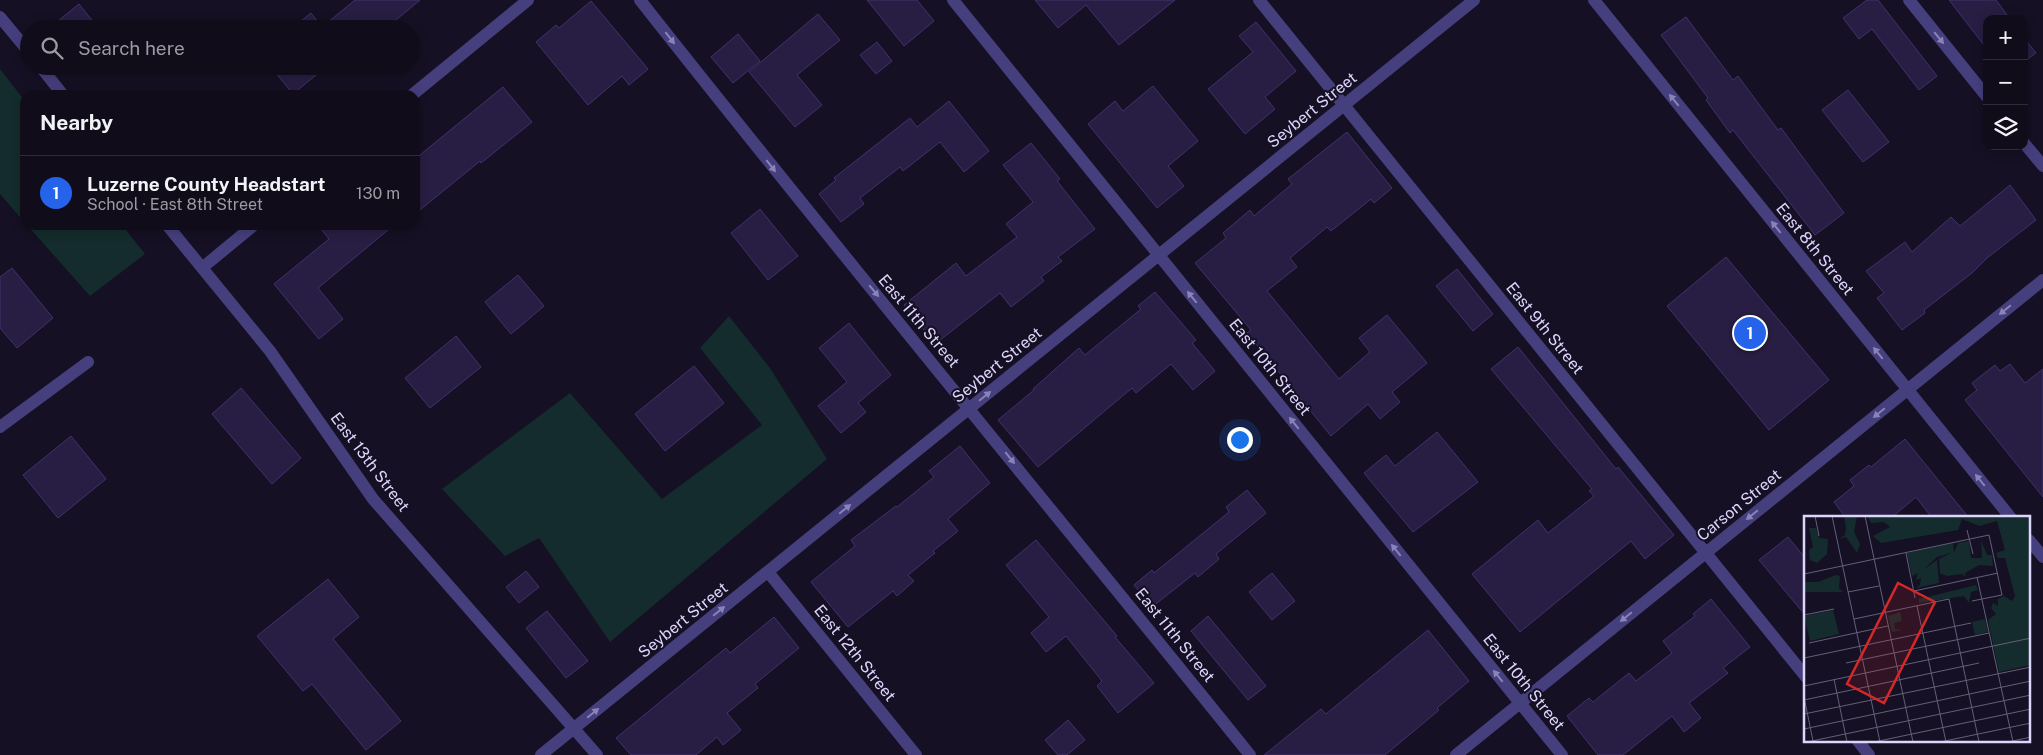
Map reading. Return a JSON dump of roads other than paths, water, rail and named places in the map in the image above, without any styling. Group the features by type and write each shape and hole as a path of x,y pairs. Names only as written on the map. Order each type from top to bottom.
{"street":[{"path":"418,90 528,0"},
{"name":"East 11th Street","path":"640,0 783,182 970,408 1250,755"},
{"name":"East 10th Street","path":"952,0 1562,755"},
{"name":"East 9th Street","path":"1259,0 1804,675"},
{"name":"Seybert Street","path":"541,755 1474,0"},
{"name":"East 8th Street","path":"1594,0 2009,516"},
{"path":"1909,0 1983,91"},
{"path":"0,17 20,41"},
{"path":"47,75 59,90"},
{"path":"2028,148 2043,166"},
{"name":"East 13th Street","path":"171,230 270,350 373,499 597,755"},
{"path":"202,268 248,230"},
{"name":"Carson Street","path":"1456,755 2043,280"},
{"path":"0,427 88,362"},
{"path":"2030,541 2043,557"},
{"name":"East 12th Street","path":"768,572 916,755"},
{"path":"1859,742 1869,755"}],"place":[{"name":"Luzerne County Headstart","path":"1750,333"}]}
